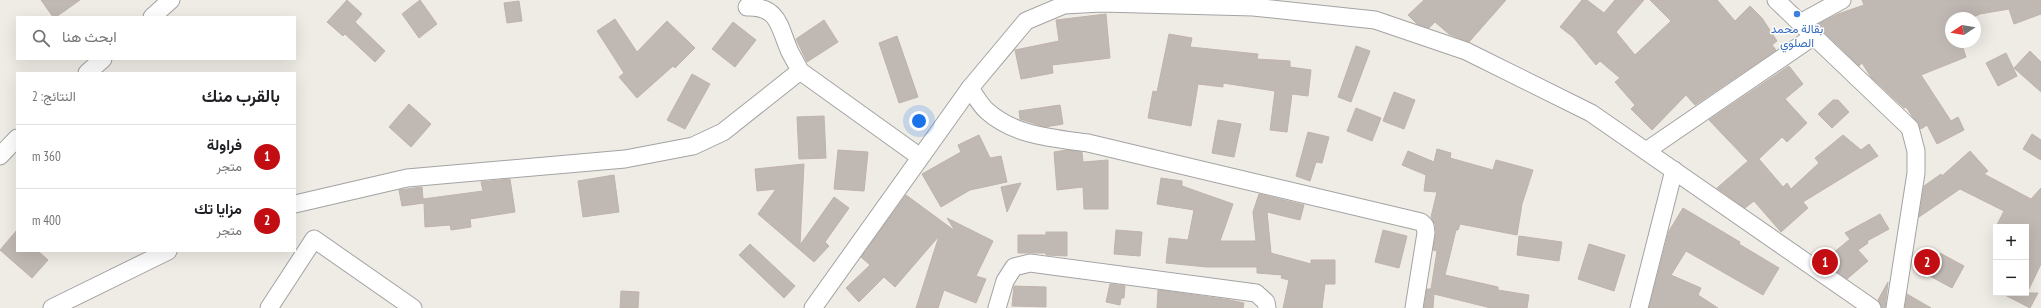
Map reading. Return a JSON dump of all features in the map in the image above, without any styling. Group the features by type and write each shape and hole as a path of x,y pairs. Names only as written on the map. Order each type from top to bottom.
{"street":[{"path":"153,16 171,0"},
{"path":"1776,0 1910,128 1916,151 1916,173 1895,308"},
{"path":"1800,23 1842,0"},
{"path":"813,308 970,88 1026,21 1064,5 1102,1 1253,7 1375,20 1466,51 1591,113 1872,308"},
{"path":"747,7 759,7 770,12 780,23 790,52 800,71 920,157"},
{"path":"1646,151 1814,36"},
{"path":"88,72 102,60"},
{"path":"296,204 407,178 625,159 693,146 723,132 800,71"},
{"path":"970,88 986,110 1008,126 1033,135 1088,143 1421,222 1425,226 1426,233 1414,308"},
{"path":"0,156 16,139"},
{"path":"1639,308 1674,170"},
{"path":"269,308 314,239 413,308"},
{"path":"52,308 166,252"},
{"path":"997,308 1005,281 1014,267 1030,263 1256,293 1266,302 1267,308"}],"building":[{"path":"41,0 80,0 57,16 52,16"},
{"path":"347,0 362,14 355,22 385,51 375,62 345,34 343,36 327,22"},
{"path":"420,0 437,24 419,38 402,14"},
{"path":"1424,0 1506,0 1469,42 1449,34 1435,22 1429,28 1417,24 1408,15"},
{"path":"1582,0 1587,0 1604,13 1615,0 1644,0 1616,32 1635,55 1671,21 1650,0 1717,0 1735,21 1750,6 1762,18 1777,41 1772,45 1776,50 1695,105 1686,95 1652,130 1631,109 1635,105 1615,82 1620,78 1600,61 1596,65 1573,37 1560,27"},
{"path":"1862,0 2041,0 2041,14 2014,24 2009,9 1981,14 1981,12 1945,12 1945,48 1963,48 1966,57 1921,75 1951,121 1958,117 1964,130 1937,144 1927,125 1921,129 1906,107 1904,108 1871,77 1862,63 1859,66 1820,28 1818,24 1838,14 1864,5"},
{"path":"519,1 522,21 507,23 504,3"},
{"path":"1106,14 1110,58 1052,65 1053,73 1021,79 1015,50 1059,41 1056,20"},
{"path":"615,19 637,52 667,21 695,48 675,68 673,66 637,98 619,77 624,73 597,31"},
{"path":"824,20 838,42 807,62 796,39"},
{"path":"733,22 756,40 735,67 712,49"},
{"path":"1169,34 1192,38 1190,47 1258,54 1257,59 1290,61 1290,67 1311,70 1308,96 1292,94 1287,132 1270,130 1275,91 1223,83 1223,87 1198,84 1191,126 1148,118 1153,91 1157,92"},
{"path":"897,36 918,97 899,103 879,43"},
{"path":"1356,46 1370,51 1351,102 1338,97"},
{"path":"2030,51 2041,62 2041,92 2014,68"},
{"path":"2006,53 2017,76 1998,86 1986,63"},
{"path":"1789,66 1803,84 1785,99 1807,123 1787,142 1782,137 1759,159 1783,187 1787,183 1791,189 1819,163 1815,158 1843,135 1861,150 1869,144 1878,156 1803,202 1808,208 1781,232 1754,201 1745,208 1717,188 1748,161 1709,120"},
{"path":"692,74 710,84 685,129 667,120"},
{"path":"1394,92 1415,100 1404,129 1383,121"},
{"path":"1833,100 1838,100 1849,112 1832,128 1818,114"},
{"path":"409,104 431,124 411,147 389,127"},
{"path":"1060,105 1063,124 1045,127 1020,119 1019,111"},
{"path":"1356,108 1381,118 1372,141 1347,131"},
{"path":"824,116 826,158 799,159 797,117"},
{"path":"1218,120 1241,124 1234,157 1212,153"},
{"path":"1308,132 1329,137 1322,163 1316,162 1310,181 1296,176"},
{"path":"2032,134 2041,140 2041,160 2023,149"},
{"path":"979,135 990,158 1001,156 1007,182 970,190 941,207 922,174 961,152 958,145"},
{"path":"1437,149 1451,153 1450,158 1493,170 1496,160 1533,170 1522,204 1517,235 1460,224 1458,230 1456,230 1445,275 1498,287 1498,290 1529,295 1527,308 1491,308 1434,294 1433,308 1424,308 1427,289 1431,289 1437,251 1433,250 1436,232 1435,224 1431,217 1437,192 1424,191 1426,175 1402,165 1408,151 1434,162"},
{"path":"838,150 868,152 864,191 834,189"},
{"path":"1067,150 1082,152 1083,162 1108,160 1108,209 1084,209 1083,187 1057,190 1054,152"},
{"path":"1970,151 1988,171 1984,174 2031,199 2041,188 2041,264 2029,289 2029,224 1998,224 2004,211 1960,189 1919,217 1924,186 1941,174 1942,176"},
{"path":"804,164 800,245 834,197 849,208 825,242 829,246 814,262 758,214 776,189 757,191 755,169"},
{"path":"614,175 619,212 583,217 578,181"},
{"path":"1161,178 1182,181 1182,186 1233,204 1220,241 1256,241 1253,212 1259,194 1304,205 1300,220 1267,212 1271,253 1311,264 1311,260 1335,260 1335,284 1325,284 1322,308 1283,308 1289,280 1281,278 1282,275 1257,273 1257,267 1207,267 1166,263 1169,238 1188,240 1194,210 1157,204"},
{"path":"510,179 515,212 470,219 471,227 451,230 450,225 425,227 424,203 402,206 399,190 422,187 423,199 483,191 481,182"},
{"path":"1021,183 1007,212 1001,187"},
{"path":"906,195 955,231 947,218 993,241 976,276 986,279 976,303 944,290 938,308 916,308 939,236 895,287 884,277 859,302 846,288 870,265 861,257"},
{"path":"1683,208 1740,242 1739,244 1779,268 1763,295 1686,251 1671,275 1701,288 1698,295 1718,308 1649,308 1669,231"},
{"path":"1880,214 1889,229 1867,241 1868,243 1858,250 1868,261 1847,279 1837,272 1826,259 1850,239 1845,233"},
{"path":"1116,230 1142,232 1140,256 1114,254"},
{"path":"1383,230 1407,236 1399,268 1375,262"},
{"path":"16,231 16,252 39,252 48,260 32,278 0,250"},
{"path":"1046,232 1067,232 1067,256 1046,255 1046,253 1018,253 1018,235 1046,235"},
{"path":"1519,236 1562,242 1559,261 1517,255"},
{"path":"750,244 795,286 784,298 739,255"},
{"path":"1589,244 1625,255 1614,291 1578,279"},
{"path":"1940,253 1964,266 1952,288 1928,275"},
{"path":"1888,282 1885,308 1882,308 1878,300"},
{"path":"1110,284 1125,286 1124,298 1121,298 1120,305 1106,302"},
{"path":"1014,286 1046,287 1046,307 1012,306"},
{"path":"1158,290 1244,303 1243,308 1157,308"},
{"path":"621,291 639,292 638,308 620,308"},
{"path":"2029,293 2038,293 2030,308 2007,296 2029,296"},
{"path":"1907,294 1931,308 1905,308"}],"place":[{"name":"بقالة محمد الصلوي","path":"1797,14"},
{"name":"فراولة","path":"1825,262"},
{"name":"مزايا تك","path":"1927,262"}]}
